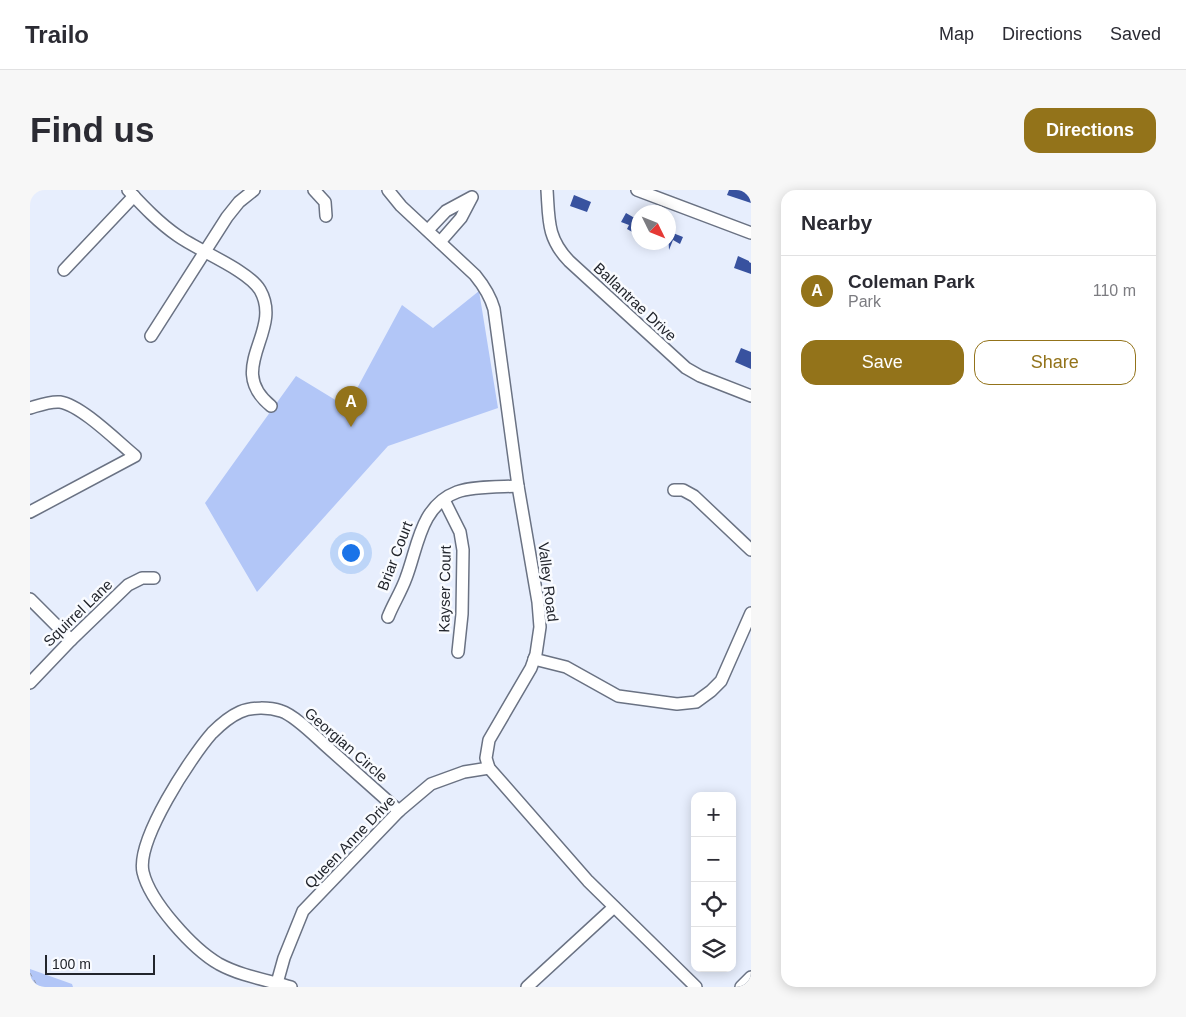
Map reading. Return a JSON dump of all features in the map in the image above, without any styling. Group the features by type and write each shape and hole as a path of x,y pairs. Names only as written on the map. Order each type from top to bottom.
{"street":[{"path":"151,336 232,210 254,190"},
{"path":"314,190 325,202 326,216"},
{"name":"Valley Road","path":"388,190 401,206 475,275 485,286 491,298 518,486 538,602 539,641 534,659 522,684 489,740 486,758 489,768"},
{"name":"Ballantrae Drive","path":"547,190 550,233 569,261 686,368 700,376 751,396"},
{"path":"637,190 751,233"},
{"path":"64,270 131,193 163,225 204,252 247,276 260,290 264,299 266,318 254,356 252,376 263,399 271,406"},
{"path":"428,230 453,206 476,194"},
{"path":"440,242 461,218 476,194"},
{"path":"30,408 51,402 59,402 73,407 135,456 30,512"},
{"name":"Briar Court","path":"388,617 405,580 425,520 433,509 457,492 518,486"},
{"path":"674,490 683,490 694,496 751,550"},
{"name":"Kayser Court","path":"444,500 460,532 463,550 462,614 458,652"},
{"name":"Squirrel Lane","path":"30,683 128,585 142,578 154,578"},
{"path":"30,599 71,640"},
{"path":"534,659 566,668 618,696 677,704 696,702 711,692 721,681 751,613"},
{"name":"Georgian Circle","path":"291,987 246,976 219,964 200,951 174,924 153,897 143,871 147,842 162,809 195,756 214,731 240,712 261,708 281,711 306,728 399,810"},
{"path":"489,768 563,854 696,987"},
{"name":"Queen Anne Drive","path":"277,983 284,958 303,911 399,810 431,784 464,772 489,768"},
{"path":"527,987 614,907"},
{"path":"741,987 751,977"}],"path":[{"path":"30,972 38,987"}],"shaded area":[{"path":"479,291 498,408 388,446 257,592 205,503 296,376 347,407 402,305 433,328"},
{"path":"30,969 72,984 73,987 30,987"}],"building":[{"path":"729,190 751,190 751,203 727,195"},
{"path":"574,195 591,202 587,212 570,206"},
{"path":"626,213 631,216 631,231 627,229 629,225 621,222"},
{"path":"676,234 683,237 680,244 676,242"},
{"path":"738,256 751,263 751,274 734,268"},
{"path":"741,348 751,352 751,369 735,362"}],"place":[{"name":"Coleman Park","path":"351,427"}]}
